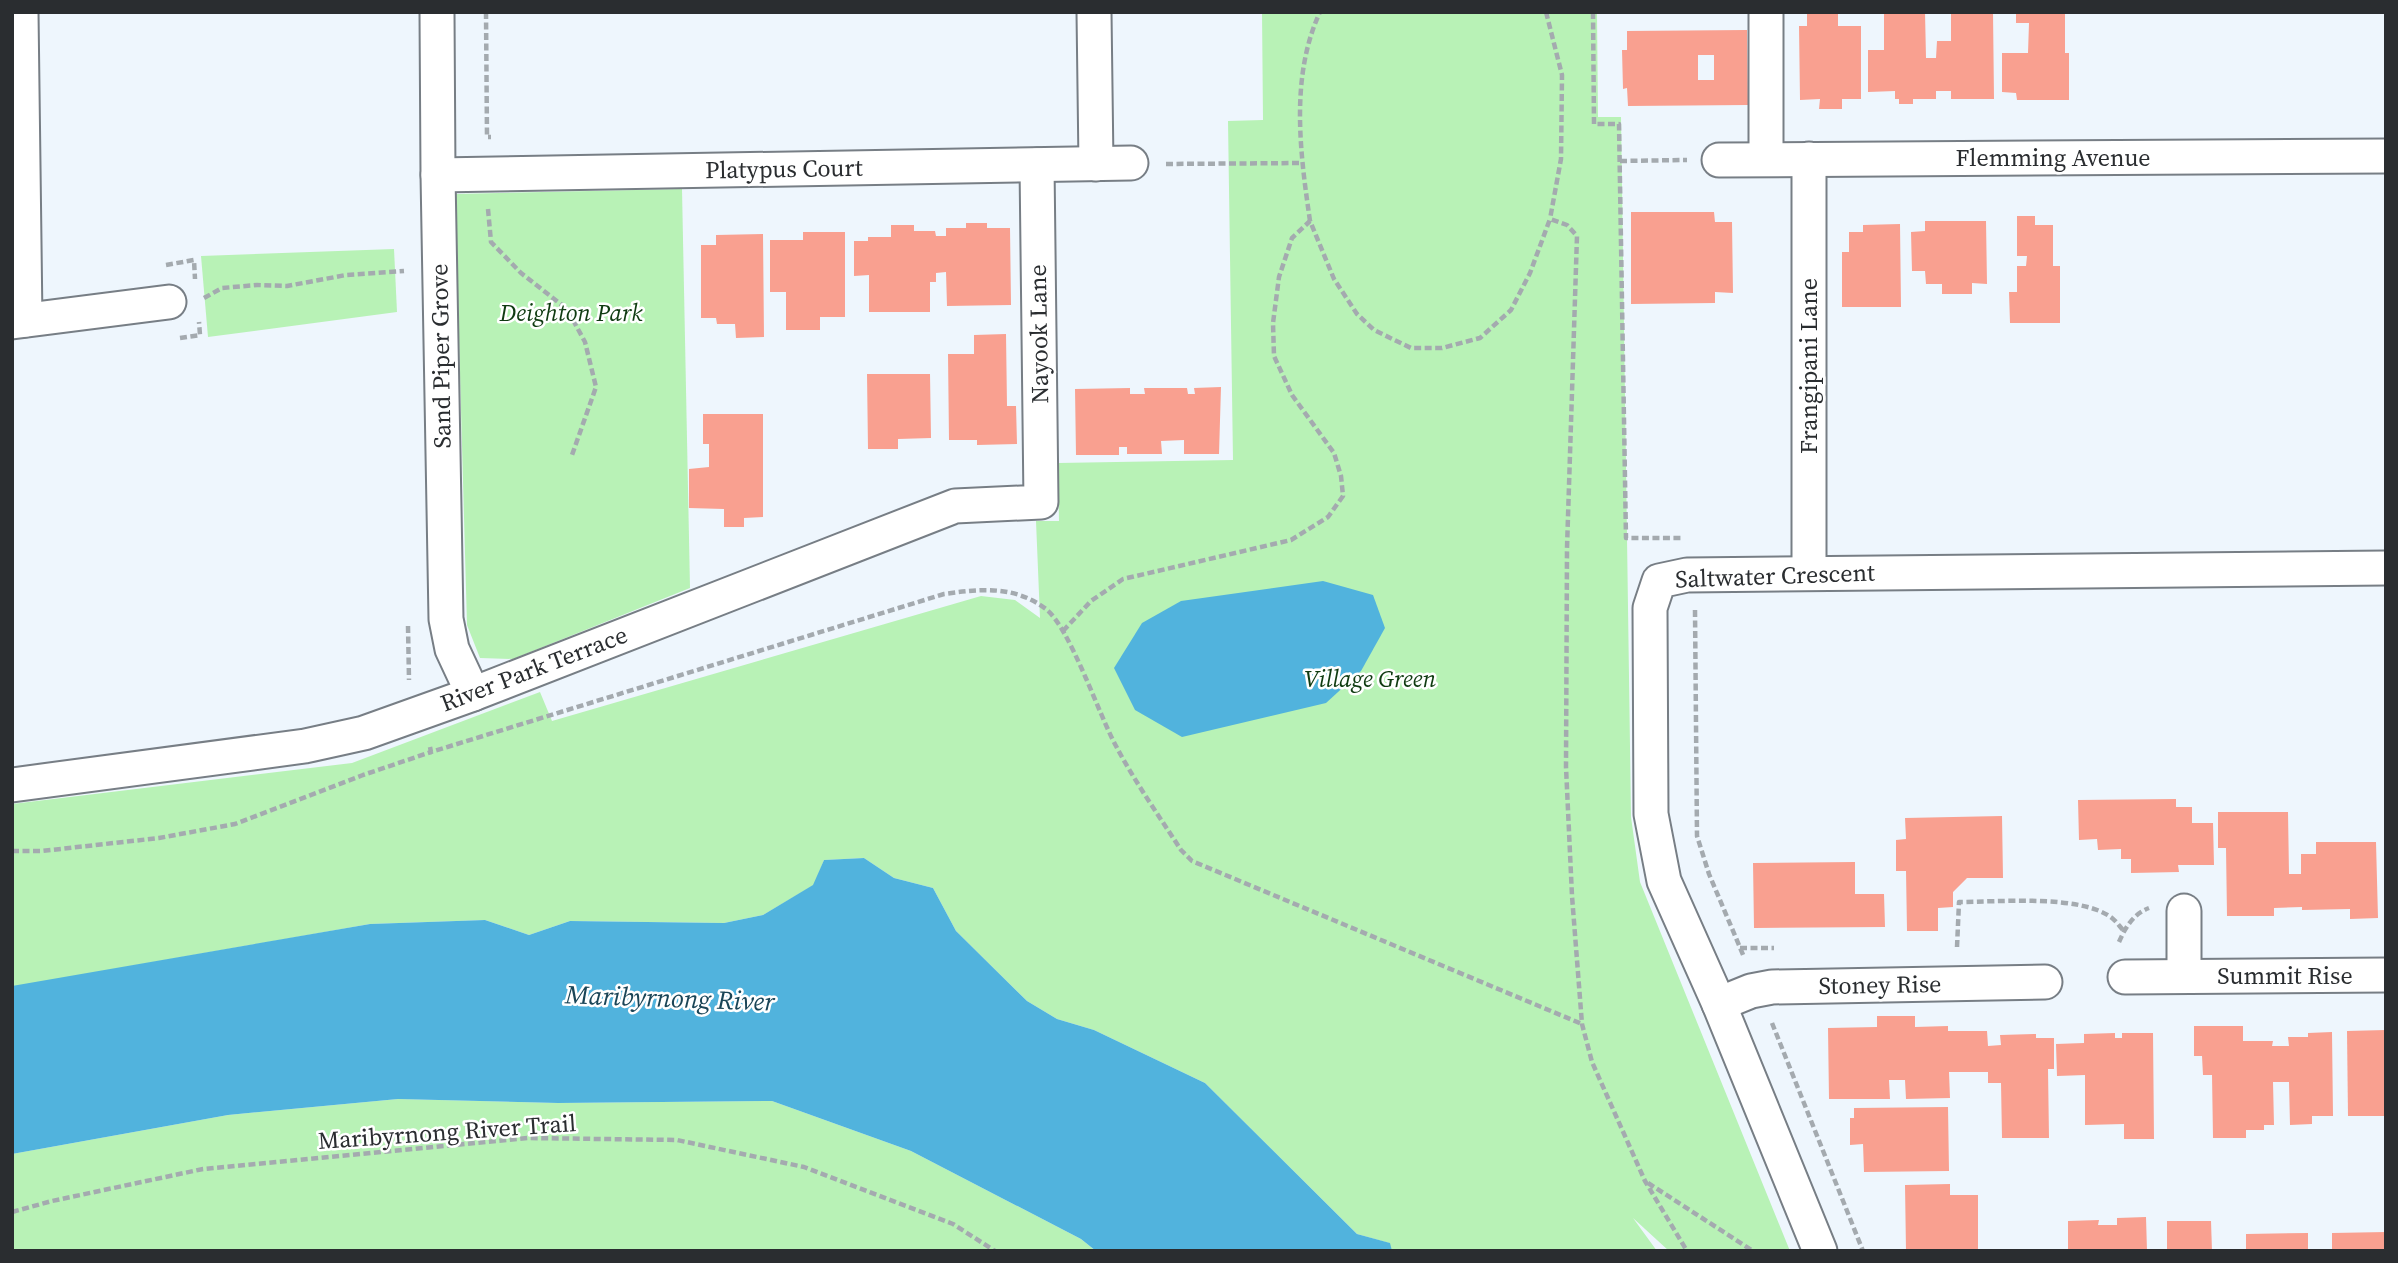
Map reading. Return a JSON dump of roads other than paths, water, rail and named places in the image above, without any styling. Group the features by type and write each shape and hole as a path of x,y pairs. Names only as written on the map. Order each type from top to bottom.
{"street":[{"path":"21,12 19,321 183,302"},
{"name":"Sand Piper Grove","path":"437,12 446,619 452,649 472,694"},
{"path":"1094,12 1096,164"},
{"path":"1766,12 1766,159"},
{"name":"Flemming Avenue","path":"1719,160 2386,156"},
{"name":"Frangipani Lane","path":"1809,159 1809,573"},
{"name":"Platypus Court","path":"438,175 1145,164"},
{"name":"Nayook Lane","path":"1037,165 1041,502"},
{"name":"River Park Terrace","path":"12,785 305,746 364,733 472,694 955,506 1041,502"},
{"name":"Saltwater Crescent","path":"1820,1251 1719,1004 1664,881 1651,814 1650,608 1659,581 1687,575 2386,568"},
{"name":"Summit Rise","path":"2184,911 2184,976"},
{"name":"Summit Rise","path":"2125,977 2386,975"},
{"name":"Stoney Rise","path":"1719,1004 1772,987 2045,982"}],"water":[{"path":"1323,581 1373,595 1385,628 1361,671 1326,703 1182,737 1135,710 1114,668 1142,623 1181,601"},
{"name":"Maribyrnong River","path":"864,858 894,878 933,888 956,931 1027,1001 1057,1019 1094,1030 1205,1083 1357,1234 1390,1243 1392,1251 1096,1251 1081,1239 911,1151 772,1101 558,1103 398,1099 228,1115 12,1154 12,986 370,924 485,920 529,935 570,921 724,923 763,915 813,885 824,860"}],"park label":[{"name":"Deighton Park","path":"571,313"},
{"name":"Village Green","path":"1370,679"}]}
